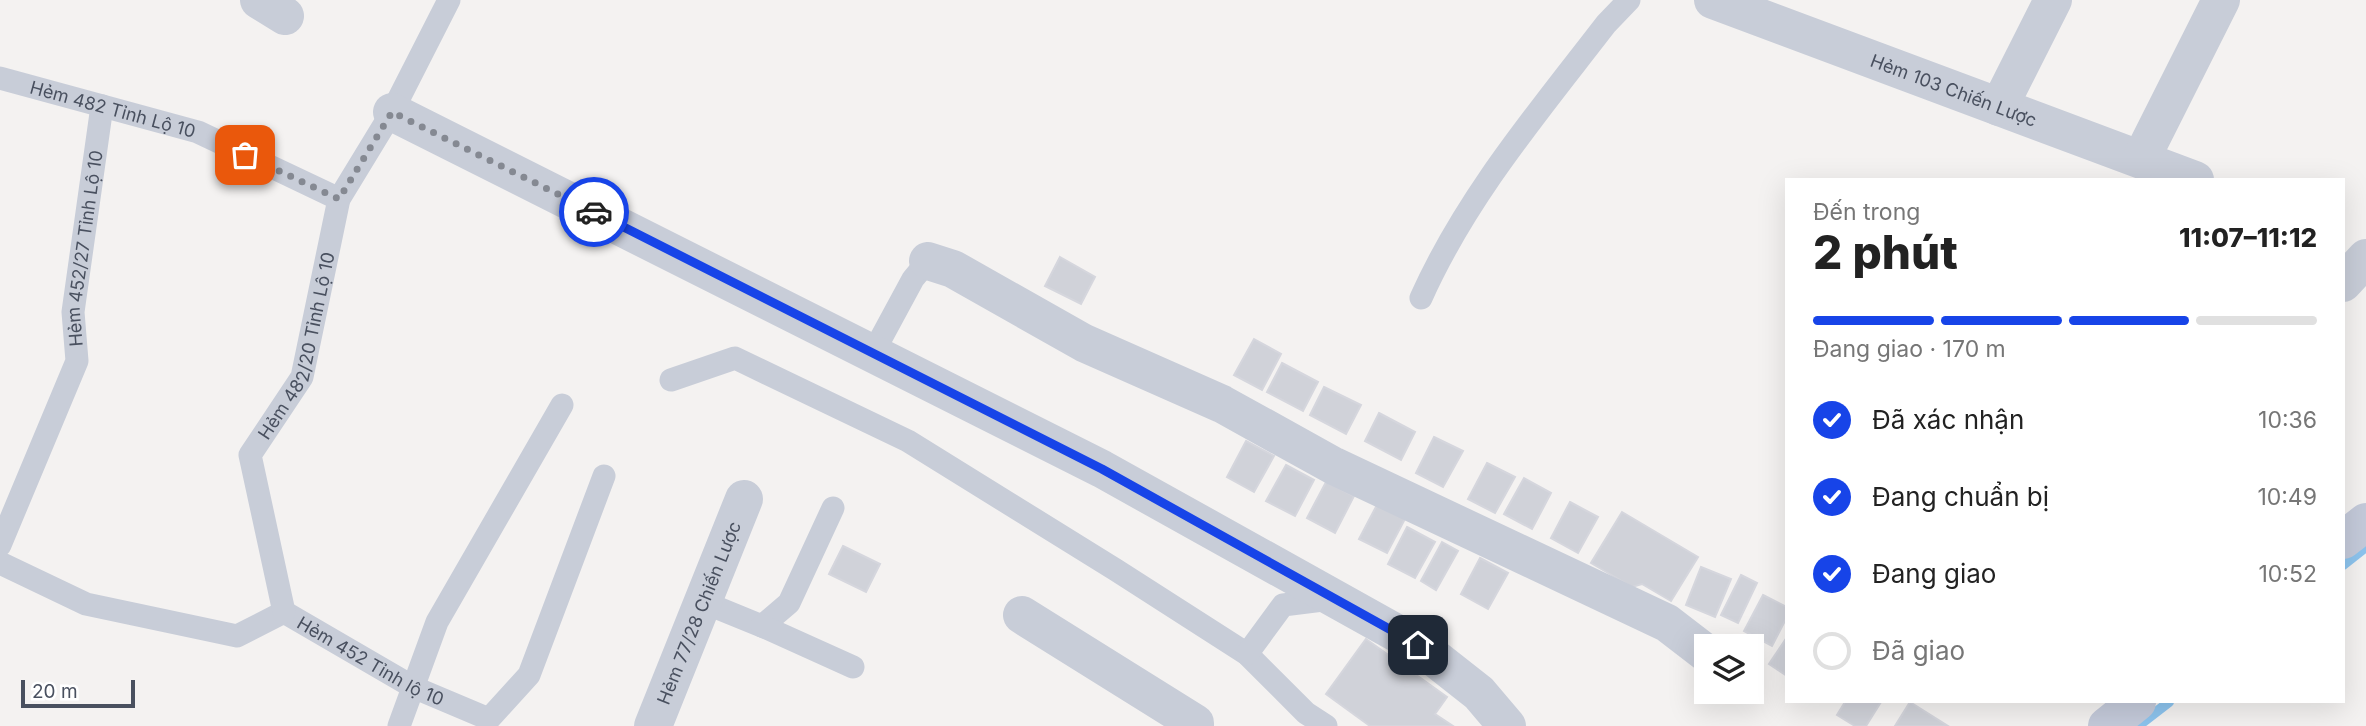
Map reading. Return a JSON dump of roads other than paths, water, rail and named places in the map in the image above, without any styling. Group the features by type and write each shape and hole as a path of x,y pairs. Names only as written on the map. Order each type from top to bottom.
{"street":[{"name":"Hẻm 103 Chiến Lược","path":"1713,0 2189,178"},
{"path":"1999,107 2053,0"},
{"path":"2141,159 2221,0"},
{"path":"392,112 1102,469 1418,645 1479,693 1507,726"},
{"path":"2345,239 2366,247"},
{"path":"2345,281 2366,258"},
{"path":"928,261 953,269 1084,343 1222,404 1334,466 1667,624 1694,644"},
{"name":"Hẻm 77/28 Chiến Lược","path":"653,726 744,499"},
{"path":"2345,538 2366,522"},
{"path":"1022,615 1195,723 1195,726"},
{"path":"2107,726 2136,703"}],"lane":[{"name":"Hẻm 482/20 Tỉnh Lộ 10","path":"284,612 250,455 302,377 339,199 392,112 449,0"},
{"path":"1421,298 1438,261 1481,190 1606,24 1629,0"},
{"name":"Hẻm 482 Tỉnh Lộ 10","path":"0,78 198,132 339,199"},
{"name":"Hẻm 452/27 Tỉnh Lộ 10","path":"0,545 77,361 73,312 102,106"},
{"path":"873,353 913,279 928,261"},
{"path":"671,380 735,358 908,440 1247,654 1306,713 1326,726"},
{"path":"399,726 437,622 562,405"},
{"name":"Hẻm 452 Tỉnh lộ 10","path":"0,563 86,604 237,636 284,612 413,687 489,719 529,675 604,476"},
{"path":"762,626 789,603 833,508"},
{"path":"1247,654 1283,605 1334,598"},
{"path":"703,602 853,667"}],"waterway":[{"path":"2345,563 2366,547"},
{"path":"2138,726 2168,703"}]}
